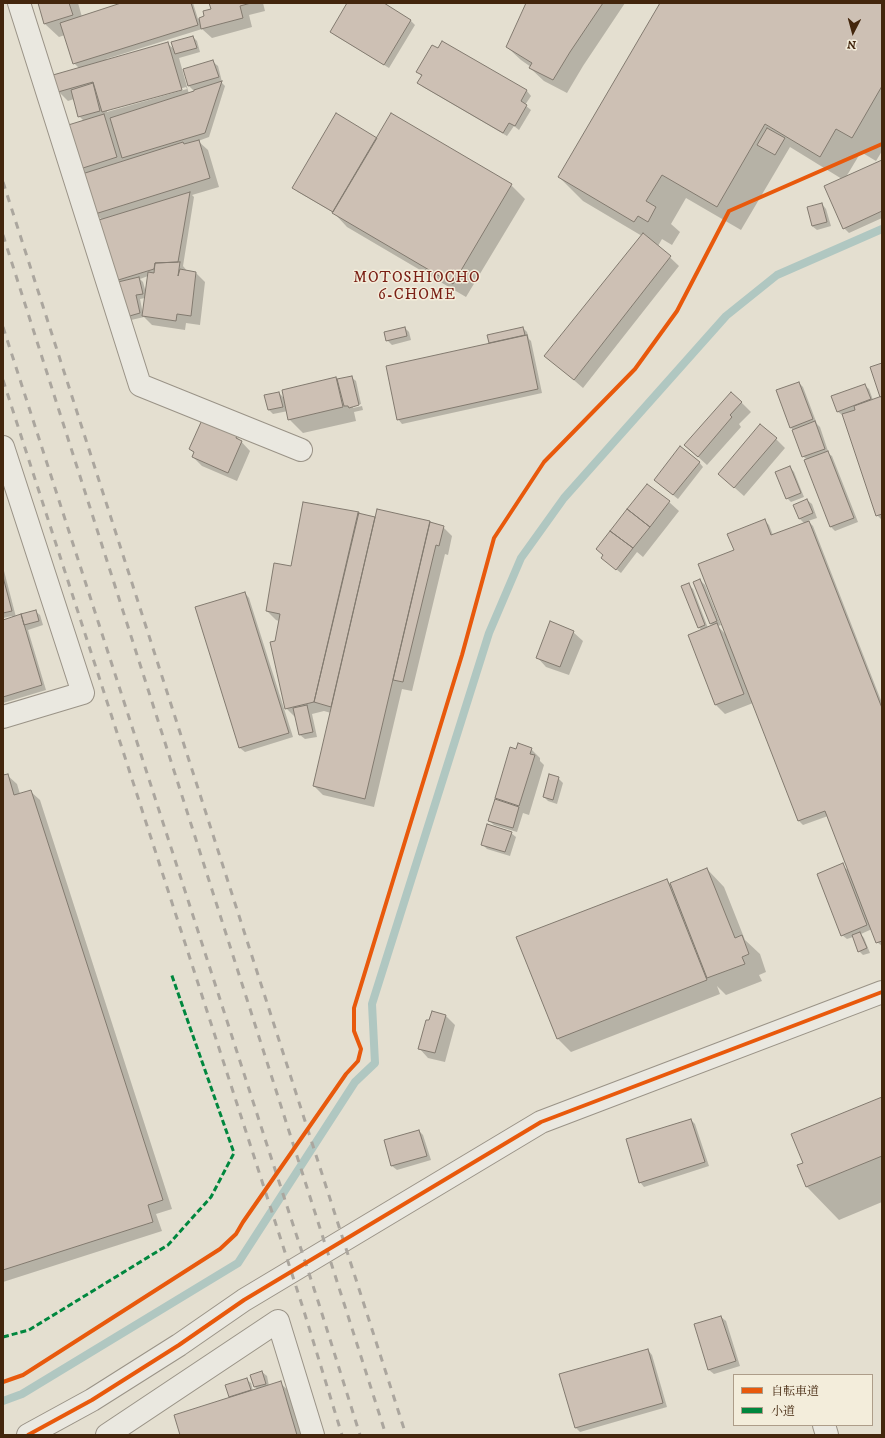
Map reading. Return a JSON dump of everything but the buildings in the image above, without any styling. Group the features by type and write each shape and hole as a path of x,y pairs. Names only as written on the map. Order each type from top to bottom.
{"street":[{"path":"19,3 140,386 301,450"},
{"path":"3,447 83,693 3,718"},
{"path":"28,1435 92,1400 179,1346 244,1300 541,1122 882,992"},
{"path":"107,1435 278,1321 313,1435"}],"waterway":[{"path":"3,1401 22,1394 238,1263 355,1082 375,1063 372,1004 489,633 521,558 564,498 726,316 777,275 882,229"}],"railway":[{"path":"3,182 406,1435"},
{"path":"3,235 386,1435"},
{"path":"3,327 360,1435"},
{"path":"3,380 303,1308 342,1435"}],"marked path":[{"path":"3,1337 29,1330 168,1245 211,1197 234,1153 171,973"}],"cycle path":[{"path":"3,1382 23,1375 220,1249 236,1234 346,1074 358,1061 361,1049 354,1031 354,1008 462,655 494,538 544,462 635,369 677,311 729,211 882,144"},
{"path":"28,1435 92,1400 179,1345 244,1300 541,1122 882,992"}],"district":[{"name":"MOTOSHIOCHO 6-CHOME","path":"417,288"}]}
